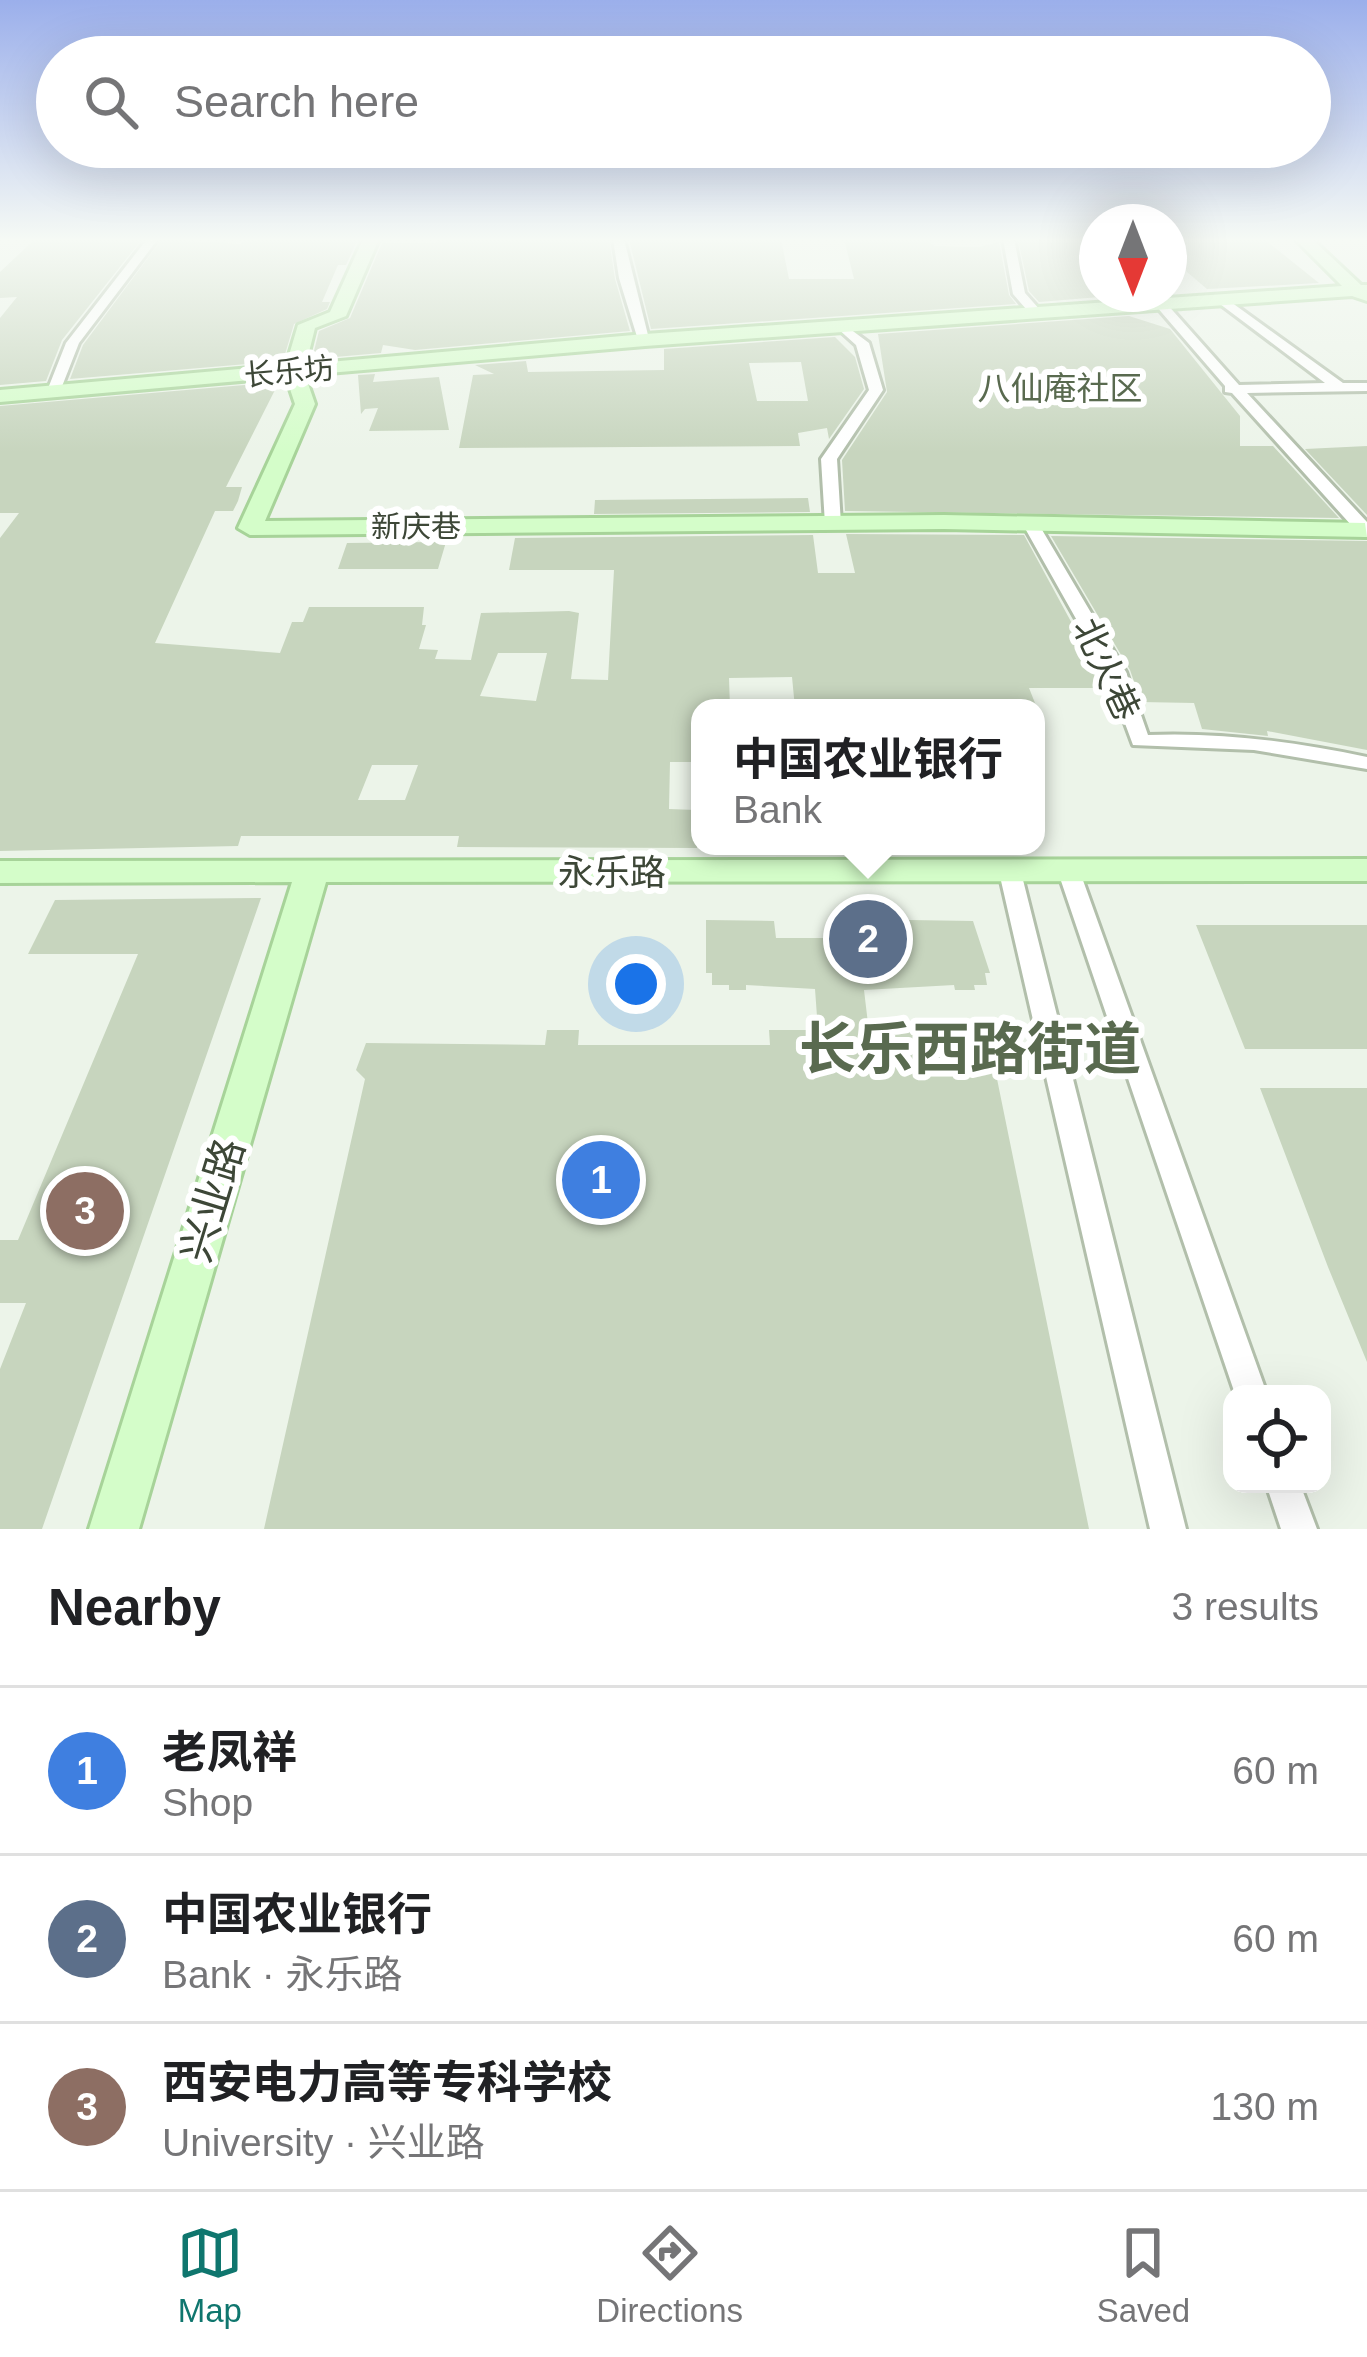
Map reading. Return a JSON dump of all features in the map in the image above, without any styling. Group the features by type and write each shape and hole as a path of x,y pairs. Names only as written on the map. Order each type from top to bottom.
{"street":[{"path":"54,391 73,344 98,310"},
{"name":"新庆巷","path":"339,310 337,316 307,325 294,371 305,404 250,528 832,524"},
{"path":"637,310 645,340"},
{"path":"1034,310 1037,314"},
{"path":"1237,310 1339,387"},
{"name":"长乐坊","path":"0,396 645,340 1079,311"},
{"path":"1167,312 1230,389 1300,453 1366,531"},
{"path":"842,327 862,343 877,390 829,459 832,524 1366,531"},
{"path":"1230,389 1367,387"},
{"name":"北火巷","path":"1030,523 1116,672 1140,741 1209,740 1300,749 1367,763"},
{"name":"永乐路","path":"0,872 1367,870"},
{"name":"兴业路","path":"114,1529 312,872"},
{"path":"1010,872 1168,1529"},
{"path":"1069,872 1248,1385"},
{"path":"1286,1493 1298,1529"}],"building":[{"path":"6,310 85,310 62,340 46,381 0,385 0,318"},
{"path":"109,310 324,310 294,324 283,361 70,379 83,345"},
{"path":"353,310 624,310 630,331 415,350 383,345 381,353 312,359 319,331 350,318"},
{"path":"646,310 923,310 651,329"},
{"path":"1129,316 1170,329 1240,416 1240,446 1273,446 1339,518 845,511 842,460 887,392 878,334"},
{"path":"835,337 855,357 864,389 829,439 827,428 798,433 800,446 459,448 473,375 494,374 475,365 526,361 528,372 664,370 664,349","holes":["801,362 808,401 757,401 749,363"]},
{"path":"375,374 373,382 439,377 449,430 369,431 378,408 361,414 358,375"},
{"path":"279,382 226,487 242,487 238,501 233,511 215,511 155,643 280,653 292,622 303,622 309,607 424,607 422,625 426,625 419,649 438,650 435,659 471,660 481,613 569,611 579,613 571,679 608,680 614,570 509,570 515,538 813,535 818,573 855,573 846,534 1024,535 1107,688 1029,688 1033,699 794,699 792,677 729,678 730,699 691,699 691,762 670,762 669,809 691,810 691,848 457,847 459,836 241,836 238,846 0,851 0,538 19,513 0,513 0,406","holes":["498,653 547,653 536,701 480,696","372,765 418,765 405,800 358,800"]},
{"path":"1367,446 1367,515 1305,449"},
{"path":"808,498 810,512 594,514 595,500"},
{"path":"1051,536 1367,541 1367,750 1267,731 1268,736 1202,729 1194,703 1141,702 1130,670"},
{"path":"446,542 438,569 338,569 347,543"},
{"path":"261,898 42,1529 0,1529 0,1369 26,1303 0,1303 0,1240 18,1240 138,954 28,954 55,900"},
{"path":"706,920 774,921 776,938 912,938 909,920 973,921 990,973 985,973 987,985 974,985 975,990 955,990 954,985 864,990 869,1032 979,1032 982,1043 989,1043 992,1055 998,1057 996,1074 1089,1529 264,1529 365,1079 356,1070 366,1043 545,1045 547,1030 579,1030 578,1045 770,1045 769,1030 818,1030 815,989 746,985 746,990 729,990 729,985 712,985 712,973 706,973"},
{"path":"1196,925 1367,925 1367,1049 1245,1049"},
{"path":"1260,1088 1367,1088 1367,1362 1328,1267"}],"place":[{"name":"中国农业银行","path":"868,939"},
{"name":"老凤祥","path":"601,1180"},
{"name":"西安电力高等专科学校","path":"85,1211"}],"district":[{"name":"八仙庵社区","path":"1060,388"},
{"name":"长乐西路街道","path":"970,1049"}]}
